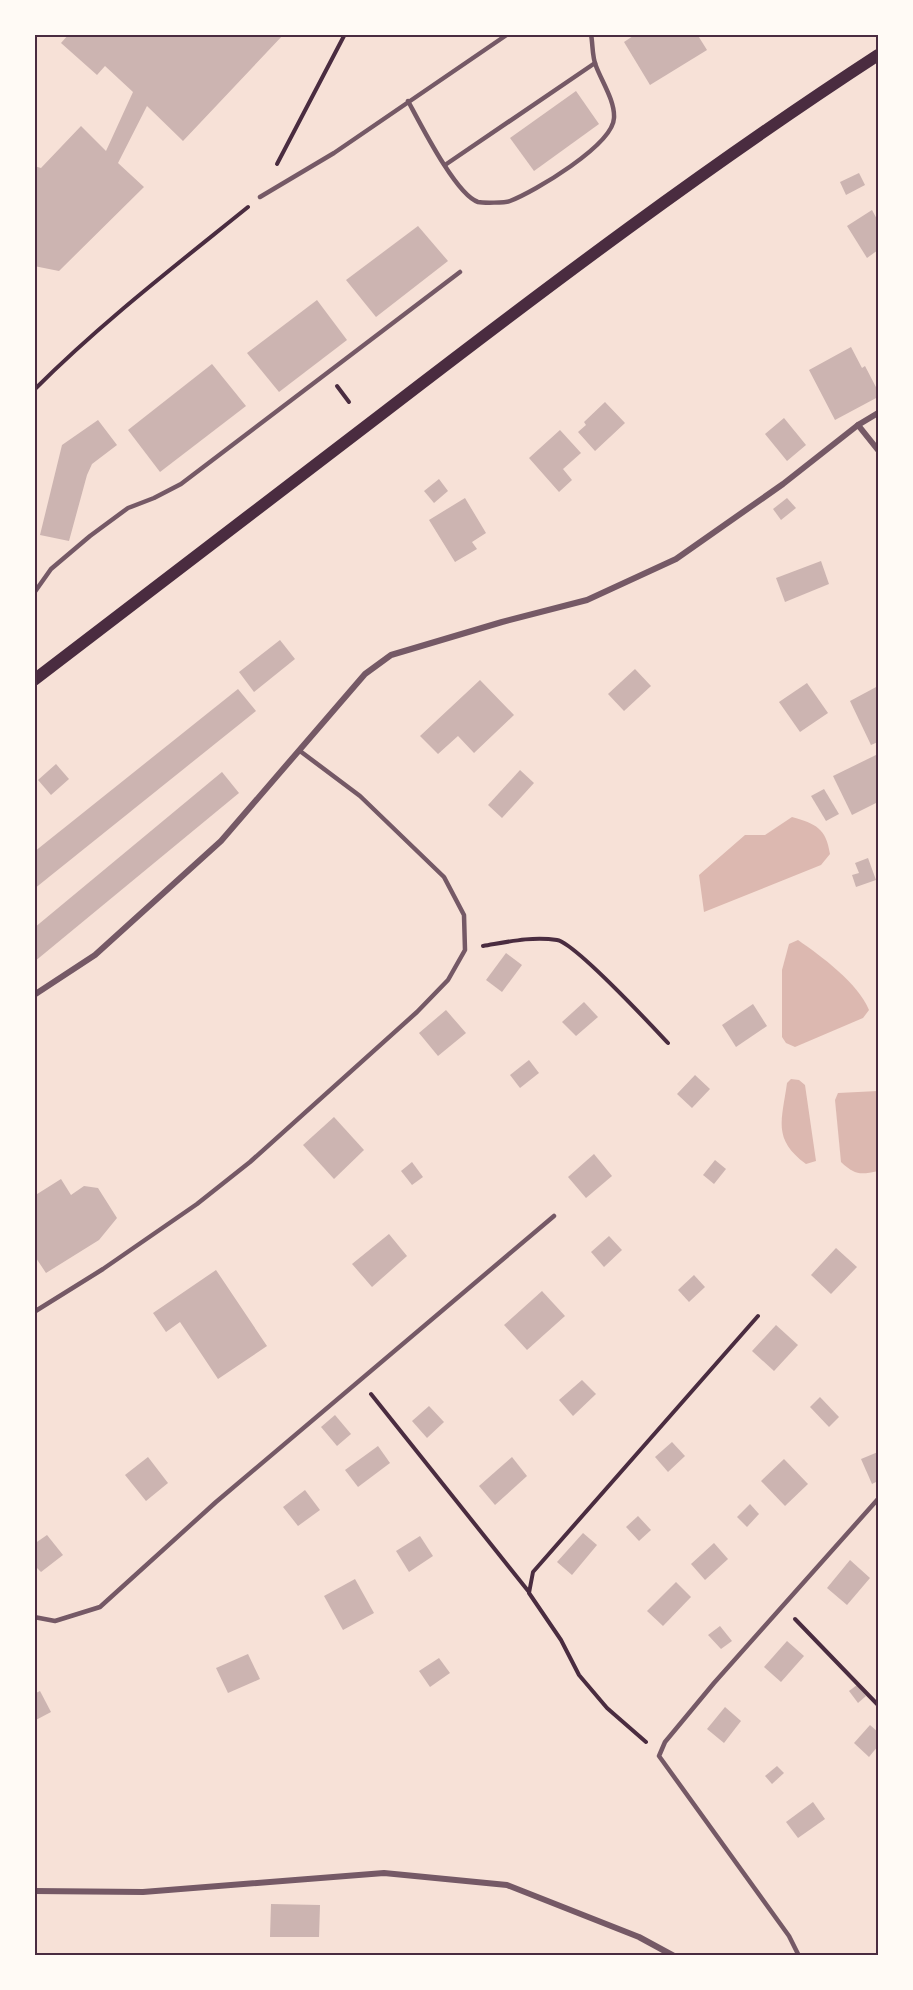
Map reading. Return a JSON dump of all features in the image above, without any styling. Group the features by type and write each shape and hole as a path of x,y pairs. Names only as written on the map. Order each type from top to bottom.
{"main road":[{"path":"34,680 514,313 666,201 822,91 879,55"}],"street":[{"path":"34,995 95,955 222,840 365,674 391,656 502,622 587,600 676,559 783,484 858,425 879,413"},
{"path":"858,425 879,450"},
{"path":"34,1891 143,1892 384,1873 507,1885 639,1937 674,1956"}],"lane":[{"path":"260,197 334,153 508,34"},
{"path":"408,101 462,190 477,202 508,202 552,180 609,134 615,120 613,108 595,63 591,34"},
{"path":"445,165 595,63"},
{"path":"34,593 51,569 90,536 128,508 181,484 460,272"},
{"path":"34,1312 103,1269 197,1204 250,1162 417,1012 448,980 465,950 464,915 444,878 360,796 300,751"},
{"path":"34,1617 55,1621 100,1607 216,1502 554,1216"},
{"path":"799,1956 789,1936 659,1756 665,1742 879,1498"}],"path":[{"path":"34,390 64,360 148,287 260,197 345,34"},
{"path":"465,950 524,939 559,940 584,958 668,1043"},
{"path":"530,1593 533,1572 758,1316"},
{"path":"359,1380 530,1593 561,1640 579,1675 607,1708 643,1738 659,1756"},
{"path":"783,1607 879,1705"}],"shaded area":[{"path":"792,817 814,825 823,833 830,854 821,865 704,912 699,875 745,835 765,835"},
{"path":"798,940 848,980 869,1010 863,1018 795,1047 786,1043 782,1037 782,970 789,944"},
{"path":"791,1079 799,1080 805,1085 816,1161 806,1164 788,1146 782,1128 787,1083"},
{"path":"878,1091 878,1171 858,1173 841,1162 835,1100 838,1093"}],"building":[{"path":"69,34 284,34 183,141 147,106 118,163 144,187 59,271 34,266 34,166 41,168 81,126 106,151 133,92 105,66 97,75 61,43"},
{"path":"636,34 697,34 707,50 650,85 624,42"},
{"path":"576,91 599,124 534,171 510,138"},
{"path":"859,173 865,185 846,195 840,182"},
{"path":"872,210 878,221 878,250 867,258 847,226"},
{"path":"418,226 448,261 376,317 346,280"},
{"path":"317,300 347,340 279,392 247,353"},
{"path":"851,347 862,368 865,366 878,391 878,397 835,420 809,370"},
{"path":"212,364 246,406 160,472 128,430"},
{"path":"605,402 625,423 595,451 578,432 586,425 584,422"},
{"path":"784,418 806,445 787,461 765,434"},
{"path":"98,420 117,445 92,464 69,541 40,535 62,445"},
{"path":"560,430 581,453 563,469 572,480 559,492 529,458"},
{"path":"439,479 448,491 434,503 424,491"},
{"path":"465,498 486,533 472,542 477,549 455,562 429,520"},
{"path":"787,498 796,508 781,520 773,509"},
{"path":"821,561 829,584 785,602 776,578"},
{"path":"280,640 295,659 254,692 239,672"},
{"path":"635,669 651,686 624,711 608,694"},
{"path":"480,680 514,715 474,753 458,736 438,754 420,736"},
{"path":"807,683 828,713 800,732 779,702"},
{"path":"878,686 878,742 871,745 850,701"},
{"path":"238,689 256,711 34,889 34,852"},
{"path":"878,754 878,802 852,815 833,776"},
{"path":"56,764 69,779 51,795 38,780"},
{"path":"520,770 534,783 502,818 488,805"},
{"path":"222,772 239,793 34,962 34,928"},
{"path":"824,789 839,814 826,821 811,796"},
{"path":"868,858 876,880 856,887 852,875 859,873 855,863"},
{"path":"506,953 522,965 502,992 486,980"},
{"path":"584,1002 598,1017 576,1036 562,1022"},
{"path":"753,1004 767,1026 736,1047 722,1025"},
{"path":"446,1010 466,1033 438,1056 419,1033"},
{"path":"529,1060 539,1073 520,1088 510,1075"},
{"path":"695,1075 710,1089 692,1108 677,1094"},
{"path":"334,1117 364,1150 334,1179 303,1145"},
{"path":"594,1154 612,1176 586,1198 568,1177"},
{"path":"715,1160 726,1169 714,1184 703,1175"},
{"path":"412,1162 423,1177 412,1185 401,1171"},
{"path":"61,1179 71,1195 84,1186 98,1188 117,1218 99,1240 46,1273 34,1255 34,1196"},
{"path":"389,1234 407,1256 372,1287 352,1264"},
{"path":"609,1236 622,1250 604,1267 591,1252"},
{"path":"836,1248 857,1267 831,1294 811,1275"},
{"path":"216,1270 267,1346 218,1379 180,1322 166,1332 153,1313"},
{"path":"694,1275 705,1287 689,1302 678,1290"},
{"path":"542,1291 565,1316 527,1350 504,1325"},
{"path":"776,1325 798,1345 774,1371 752,1351"},
{"path":"582,1380 596,1394 573,1416 559,1400"},
{"path":"820,1397 839,1417 829,1427 810,1407"},
{"path":"429,1406 444,1422 427,1438 412,1421"},
{"path":"335,1415 351,1434 337,1446 321,1427"},
{"path":"672,1442 685,1456 668,1472 655,1457"},
{"path":"378,1446 390,1463 358,1487 345,1470"},
{"path":"878,1452 878,1481 872,1484 861,1459"},
{"path":"148,1457 168,1483 146,1501 125,1475"},
{"path":"512,1457 527,1476 495,1505 479,1486"},
{"path":"784,1459 808,1484 785,1506 761,1481"},
{"path":"305,1490 320,1510 298,1526 283,1507"},
{"path":"750,1504 759,1514 747,1527 737,1517"},
{"path":"638,1516 651,1530 639,1541 626,1527"},
{"path":"583,1533 597,1545 572,1575 557,1562"},
{"path":"47,1535 63,1555 41,1572 34,1565 34,1544"},
{"path":"420,1536 433,1556 409,1572 396,1551"},
{"path":"714,1543 728,1559 705,1580 691,1564"},
{"path":"850,1560 870,1578 847,1605 827,1588"},
{"path":"355,1579 374,1613 343,1630 324,1596"},
{"path":"676,1582 691,1597 663,1626 647,1611"},
{"path":"720,1626 732,1641 721,1649 708,1635"},
{"path":"787,1641 804,1656 781,1682 764,1667"},
{"path":"248,1654 260,1679 228,1693 216,1668"},
{"path":"439,1658 450,1673 430,1687 419,1671"},
{"path":"857,1685 866,1696 858,1703 849,1691"},
{"path":"40,1691 51,1712 34,1721 34,1694"},
{"path":"725,1707 741,1721 724,1743 707,1729"},
{"path":"870,1725 878,1732 878,1746 869,1757 854,1743"},
{"path":"777,1766 784,1773 772,1784 765,1776"},
{"path":"813,1802 825,1819 798,1838 786,1822"},
{"path":"271,1904 320,1905 319,1937 270,1937"}]}
